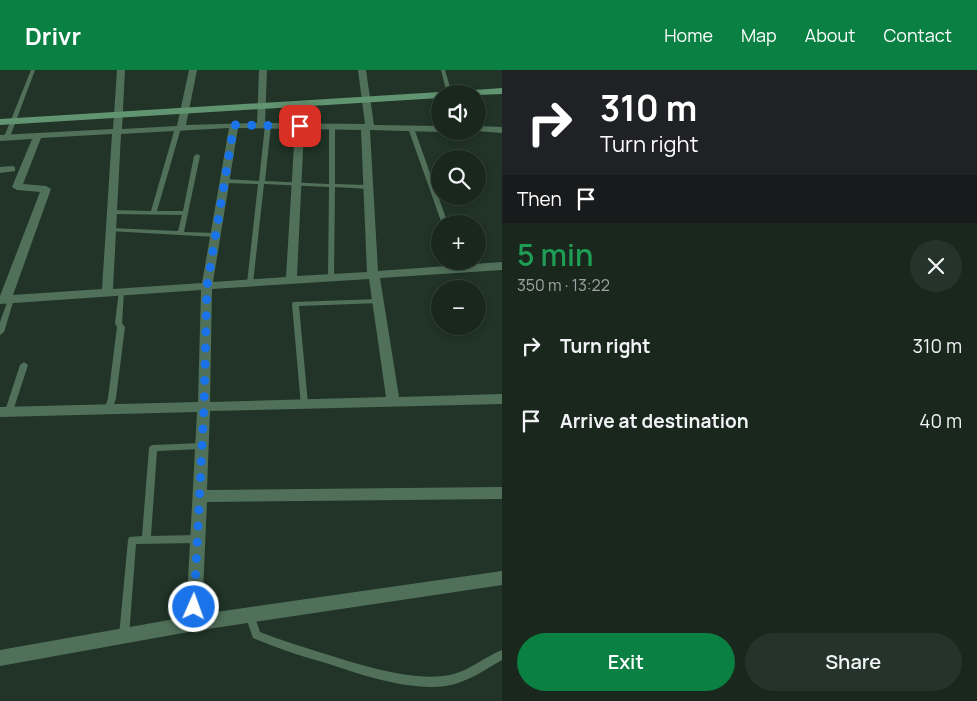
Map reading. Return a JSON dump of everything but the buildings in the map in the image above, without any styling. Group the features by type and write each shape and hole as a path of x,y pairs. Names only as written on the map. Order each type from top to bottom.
{"street":[{"path":"107,293 121,70"},
{"path":"179,127 185,111 193,70"},
{"path":"263,70 262,106 264,125"},
{"path":"362,70 366,99 368,187 374,274 393,402"},
{"path":"486,92 502,91"},
{"path":"0,122 431,95"},
{"path":"194,624 204,406 207,286 234,125"},
{"path":"3,137 234,125 431,129"},
{"path":"291,280 300,126"},
{"path":"486,129 502,130"},
{"path":"38,135 17,187 46,189 6,300 374,274 431,268"},
{"path":"0,170 12,170"},
{"path":"486,266 502,266"},
{"path":"5,412 502,399"},
{"path":"200,496 502,493"},
{"path":"0,658 250,615 502,578"}],"lane":[{"path":"3,137 13,122 33,70"},
{"path":"443,70 447,85"},
{"path":"250,283 261,182 264,125"},
{"path":"331,277 332,126"},
{"path":"154,212 179,127"},
{"path":"411,128 442,215"},
{"path":"181,233 197,156"},
{"path":"225,181 368,187"},
{"path":"112,212 185,212"},
{"path":"111,230 216,235"},
{"path":"109,408 112,398 121,327 118,323 121,292"},
{"path":"0,332 6,300"},
{"path":"304,404 295,304 379,301"},
{"path":"5,412 24,365"},
{"path":"146,540 153,448 202,446"},
{"path":"124,636 132,540 197,539"},
{"path":"250,615 256,635 274,642 399,678 429,682 447,681 465,675 502,655"}],"route":[{"path":"194,607 204,406 207,286 234,125 300,126"}]}
